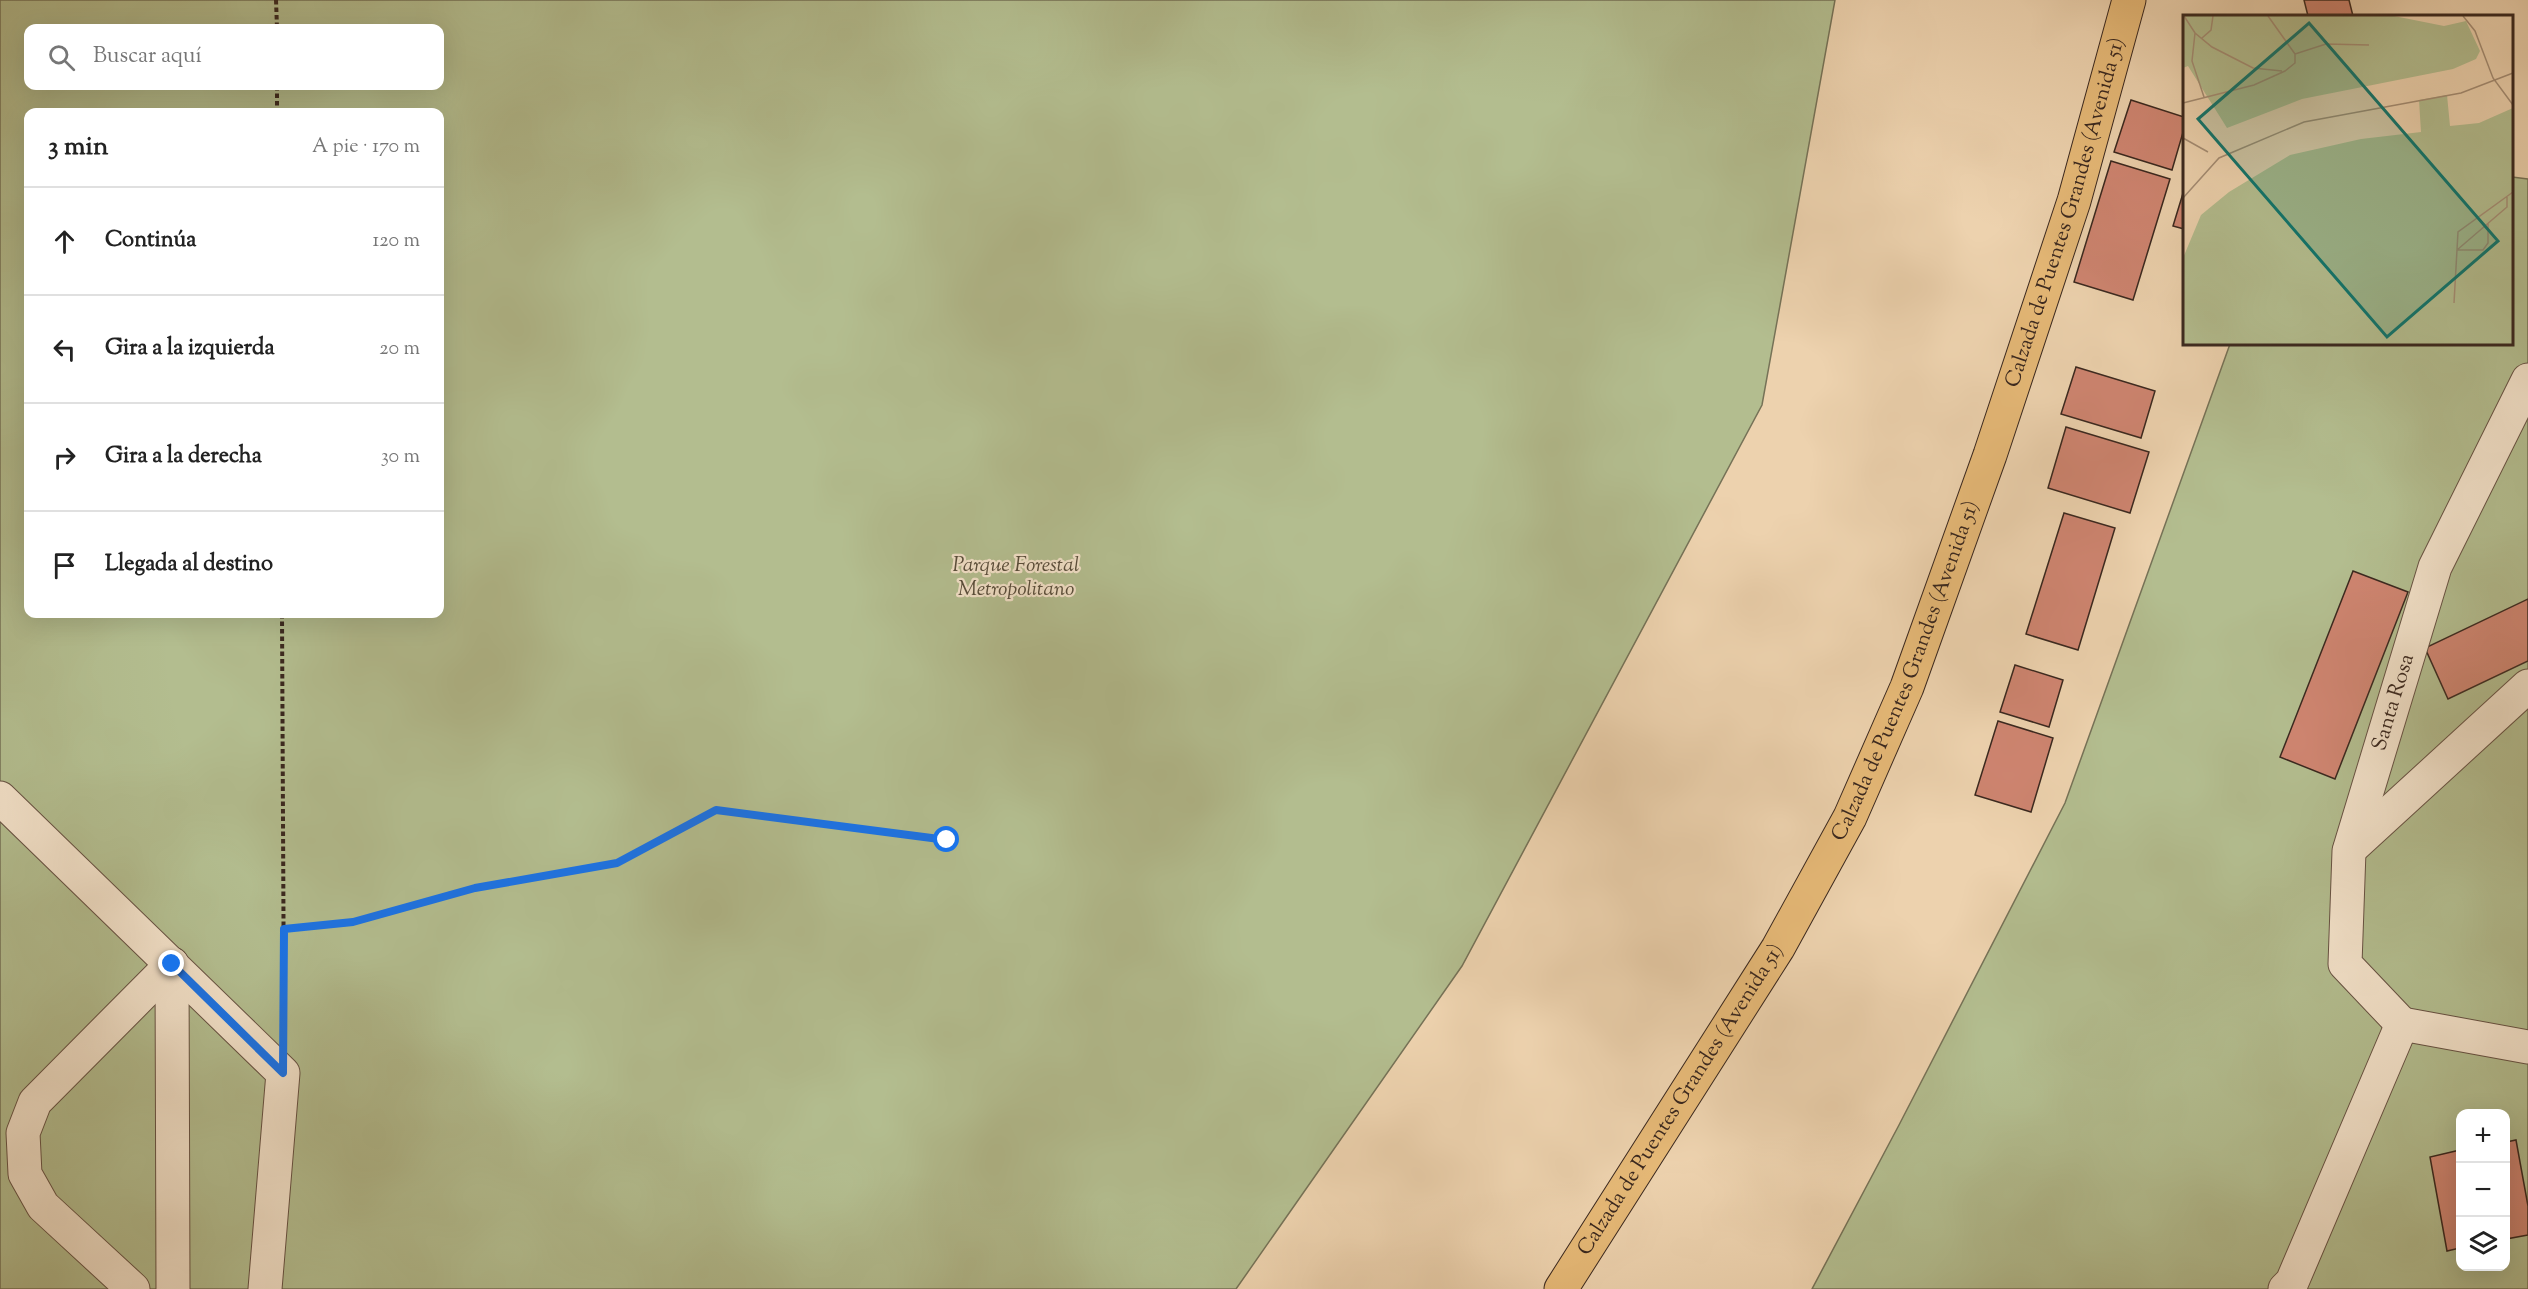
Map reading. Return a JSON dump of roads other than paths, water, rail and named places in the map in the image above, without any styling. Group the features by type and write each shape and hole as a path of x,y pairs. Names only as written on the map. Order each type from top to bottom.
{"main road":[{"name":"Calzada de Puentes Grandes (Avenida 51)","path":"1561,1289 1778,948 1860,795 1907,687 1990,455 2074,201 2129,0"}],"street":[{"name":"Santa Rosa","path":"2402,1024 2345,964 2349,850 2435,567 2528,380"},
{"path":"2349,850 2528,686"},
{"path":"0,798 283,1073 265,1289"},
{"path":"134,1289 43,1206 25,1174 23,1133 35,1102 172,964"},
{"path":"172,964 173,1289"},
{"path":"2285,1289 2292,1282 2402,1024 2528,1047"}],"park label":[{"name":"Parque Forestal Metropolitano","path":"1016,578"}]}
